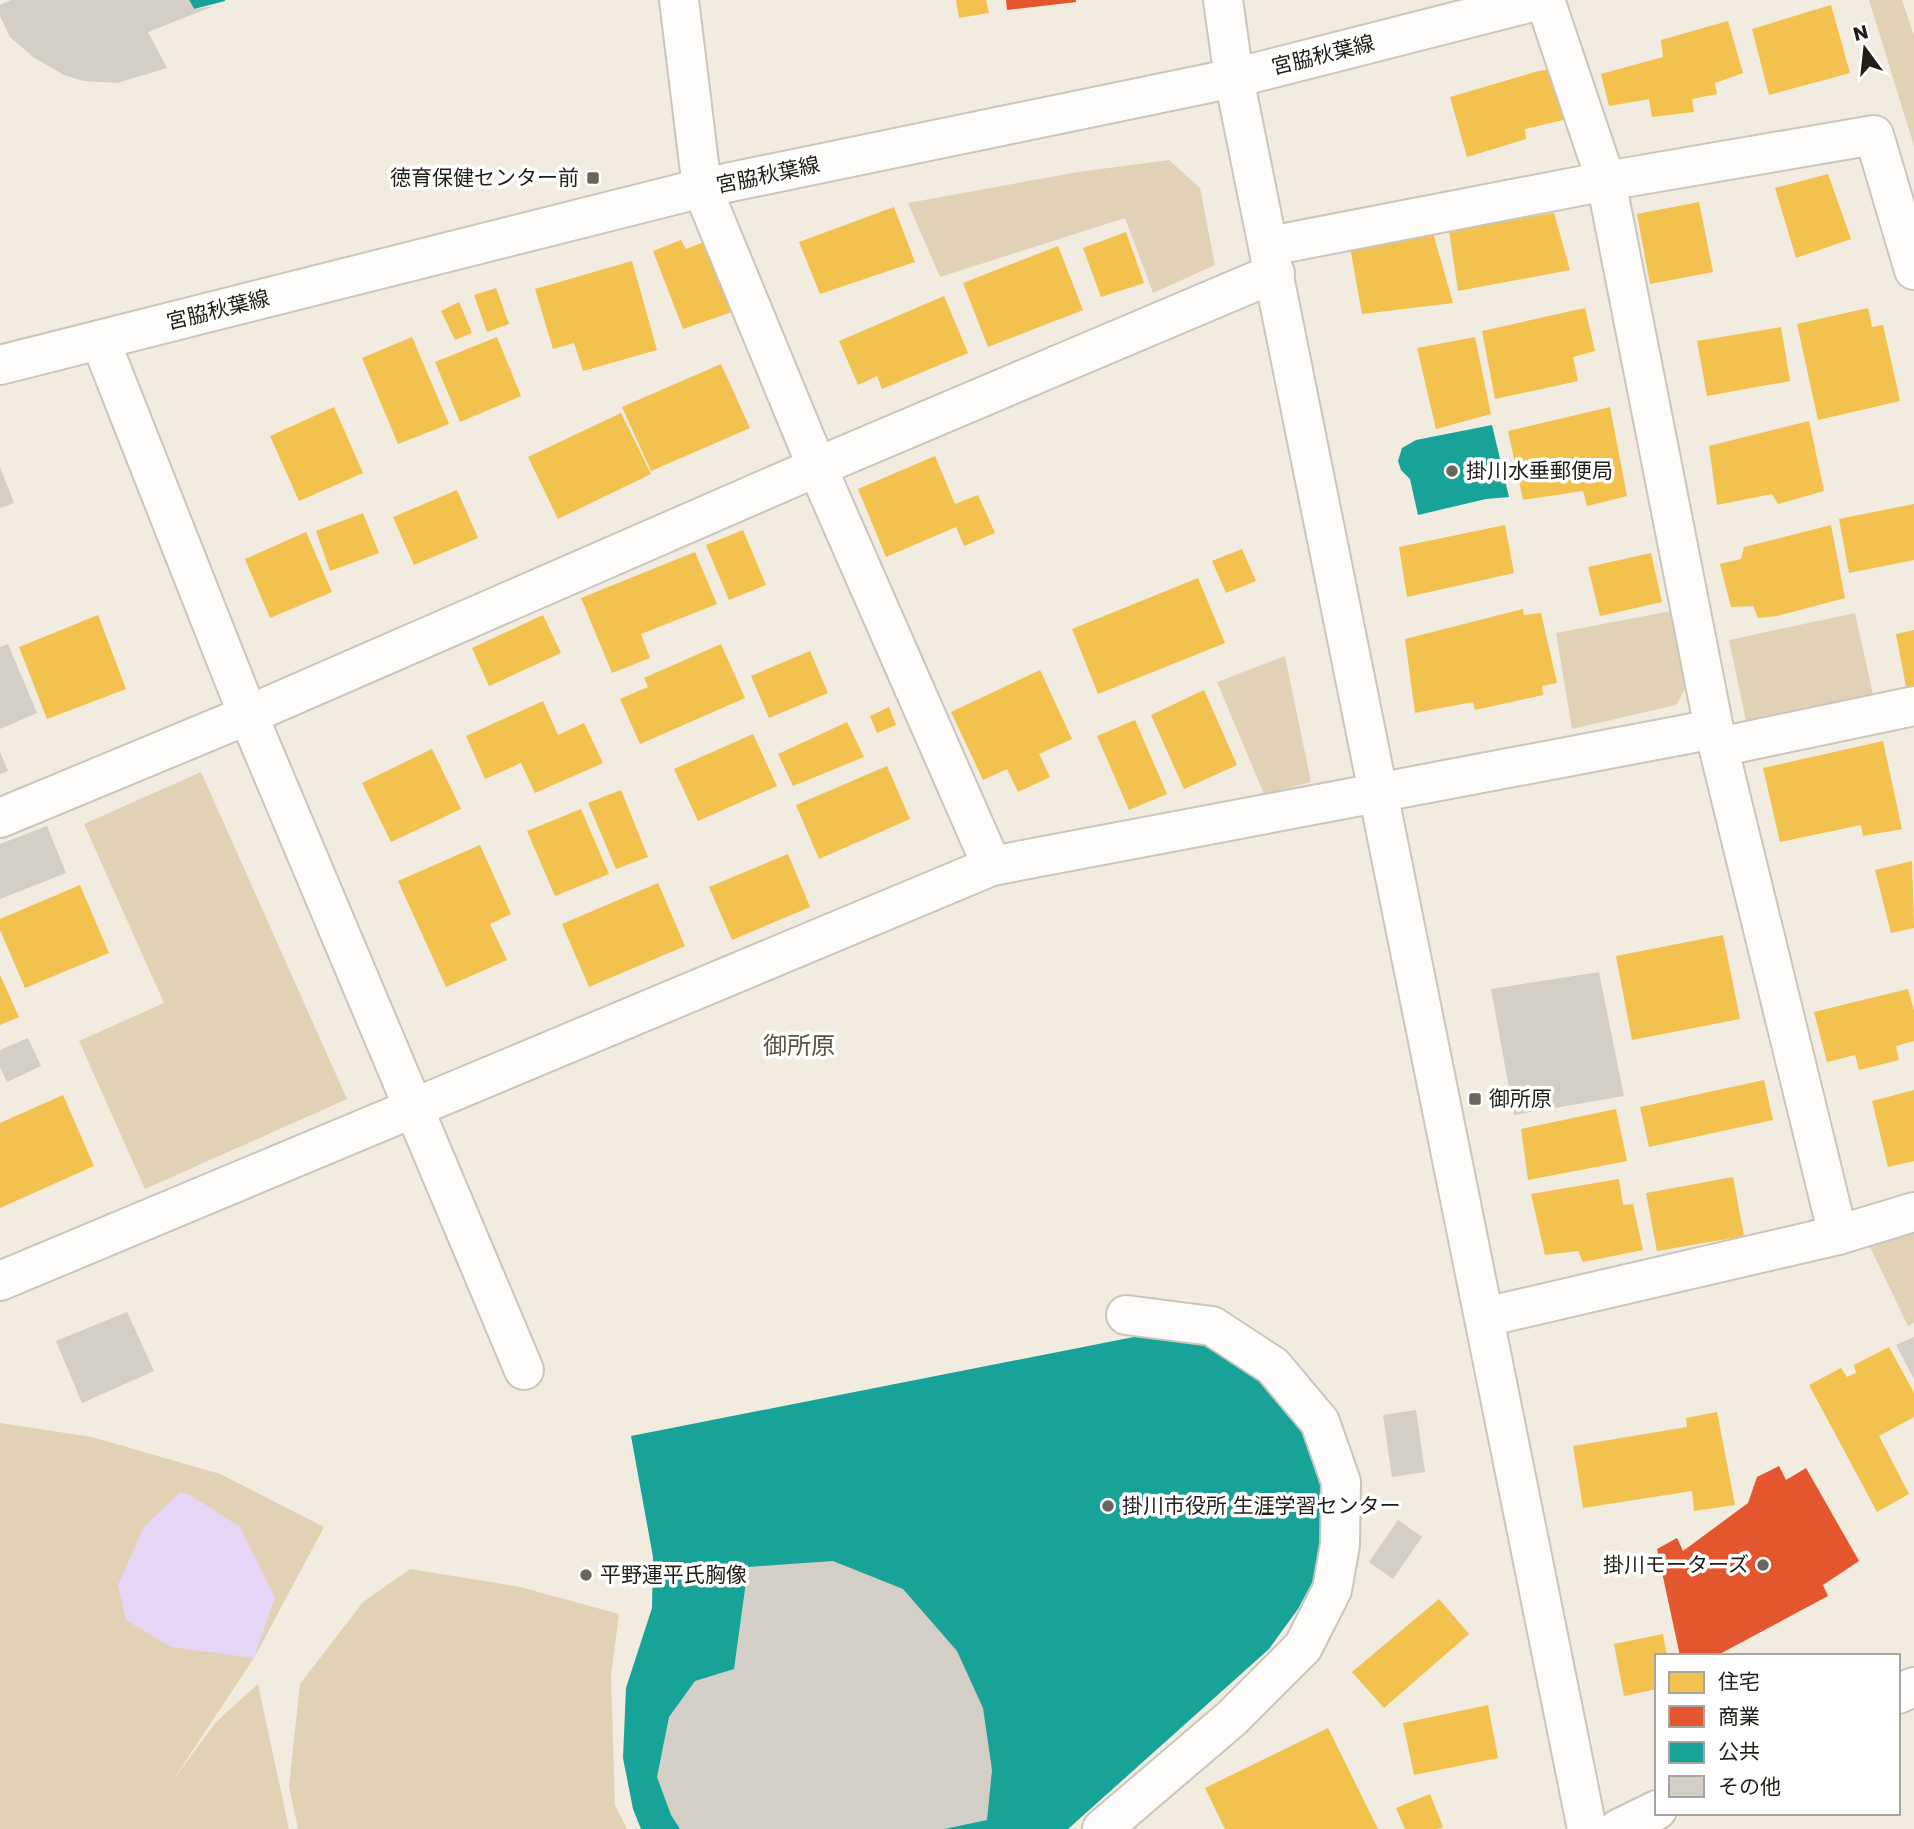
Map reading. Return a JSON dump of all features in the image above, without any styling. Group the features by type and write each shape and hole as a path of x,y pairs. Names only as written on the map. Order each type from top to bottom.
{"street":[{"path":"678,0 702,188 817,467 992,866"},
{"path":"1223,0 1234,78 1587,1829"},
{"path":"1543,0 1605,181 1717,738 1838,1235"},
{"name":"宮脇秋葉線","path":"0,365 702,188 1234,78 1543,0"},
{"path":"0,818 247,715 817,467 1272,260 1605,181 1874,135 1914,270"},
{"path":"100,340 247,715 524,1370"},
{"path":"0,1281 992,866 1377,791 1914,706"},
{"path":"1485,1317 1838,1235 1914,1212"},
{"path":"1102,1829 1232,1718 1303,1647 1332,1590 1340,1545 1341,1482 1321,1422 1273,1366 1212,1326 1126,1315"},
{"path":"1618,1829 1655,1811"}],"shaded area":[{"path":"1869,0 1902,0 1914,36 1914,146"},
{"path":"1169,160 1200,188 1215,265 1153,293 1125,218 940,277 908,203 1078,172"},
{"path":"1671,611 1687,686 1676,705 1572,729 1556,633"},
{"path":"1855,613 1874,699 1747,726 1729,640"},
{"path":"1285,656 1311,782 1264,794 1217,682"},
{"path":"201,772 347,1099 145,1189 79,1041 164,1003 84,824"},
{"path":"1914,1234 1914,1323 1908,1326 1870,1247"},
{"path":"0,1423 92,1437 220,1474 324,1527 254,1658 173,1780 216,1722 258,1684 289,1829 0,1829"},
{"path":"180,1492 190,1495 240,1527 275,1597 254,1658 171,1647 126,1620 118,1585 144,1527"},
{"path":"410,1569 520,1587 619,1614 611,1676 615,1805 627,1829 298,1829 289,1786 300,1684 363,1602"}],"building: 住宅":[{"path":"956,0 986,0 989,13 959,18"},
{"path":"1831,5 1850,73 1769,95 1752,29"},
{"path":"1728,21 1743,73 1715,83 1717,94 1692,99 1694,112 1652,117 1649,99 1609,106 1601,74 1663,57 1661,40"},
{"path":"1559,67 1572,118 1525,129 1526,139 1467,157 1450,97"},
{"path":"1828,174 1851,239 1796,258 1775,188"},
{"path":"1699,202 1713,272 1650,284 1637,214"},
{"path":"894,207 915,262 820,294 799,242"},
{"path":"1554,213 1570,270 1458,291 1449,230"},
{"path":"1126,232 1144,283 1101,297 1083,248"},
{"path":"1433,233 1453,303 1362,314 1350,247"},
{"path":"681,240 686,249 709,240 732,312 683,329 653,251"},
{"path":"1058,246 1083,310 988,347 963,283"},
{"path":"632,261 657,350 583,371 574,343 553,349 535,289"},
{"path":"496,288 509,324 487,332 474,295"},
{"path":"944,296 968,353 882,389 877,376 858,385 839,341"},
{"path":"459,302 472,333 455,340 441,311"},
{"path":"1585,308 1595,351 1573,357 1578,381 1495,399 1482,331"},
{"path":"1868,308 1872,327 1883,325 1900,401 1818,420 1797,324"},
{"path":"1781,327 1790,381 1707,396 1697,341"},
{"path":"412,337 449,424 398,444 362,358"},
{"path":"497,337 521,396 460,422 435,362"},
{"path":"1475,337 1491,414 1436,429 1417,348"},
{"path":"721,364 750,428 651,471 622,407"},
{"path":"334,407 363,473 299,501 270,436"},
{"path":"1610,407 1627,496 1587,506 1583,491 1523,500 1508,431"},
{"path":"621,413 651,474 558,519 528,457"},
{"path":"1809,421 1824,491 1778,504 1772,494 1717,505 1709,446"},
{"path":"935,456 955,504 978,495 995,533 964,546 956,527 886,557 858,489"},
{"path":"457,490 478,538 414,565 393,517"},
{"path":"1914,504 1914,560 1849,573 1839,519"},
{"path":"363,513 379,553 330,571 316,531"},
{"path":"1505,525 1514,573 1407,597 1399,547"},
{"path":"1831,525 1845,598 1777,616 1758,618 1753,606 1731,607 1720,564 1741,559 1744,547"},
{"path":"743,530 766,585 729,600 706,545"},
{"path":"306,532 332,592 270,618 245,559"},
{"path":"1242,549 1256,581 1226,593 1212,561"},
{"path":"695,552 717,604 641,634 650,658 612,673 581,598"},
{"path":"1651,553 1662,602 1600,616 1588,567"},
{"path":"1198,578 1225,643 1098,694 1072,629"},
{"path":"1523,609 1524,615 1541,613 1557,683 1542,686 1543,695 1475,710 1473,702 1415,713 1405,639"},
{"path":"98,615 126,689 47,719 19,647"},
{"path":"543,615 561,653 489,686 472,648"},
{"path":"1914,630 1914,685 1906,687 1896,634"},
{"path":"721,644 745,698 640,744 620,699 648,687 644,678"},
{"path":"810,651 828,693 769,718 751,676"},
{"path":"1040,670 1072,739 1039,754 1050,777 1018,792 1007,769 983,780 951,712"},
{"path":"1204,690 1237,765 1184,789 1151,715"},
{"path":"543,701 558,735 584,723 603,763 535,793 521,763 485,779 466,736"},
{"path":"889,707 896,725 877,733 870,716"},
{"path":"1135,720 1167,794 1129,810 1097,736"},
{"path":"847,722 864,757 793,786 778,754"},
{"path":"753,734 777,786 698,821 674,769"},
{"path":"1883,741 1902,829 1863,836 1861,825 1780,842 1763,768"},
{"path":"432,749 461,809 391,842 362,783"},
{"path":"887,766 910,819 819,859 796,805"},
{"path":"621,790 648,857 616,869 588,803"},
{"path":"581,809 609,874 555,896 527,831"},
{"path":"480,845 511,914 490,924 507,960 446,987 398,881"},
{"path":"788,854 810,907 732,940 709,887"},
{"path":"1912,861 1914,928 1891,933 1875,870"},
{"path":"658,883 685,946 589,987 562,924"},
{"path":"80,885 109,953 25,988 0,930 0,919"},
{"path":"1723,935 1740,1019 1632,1040 1616,956"},
{"path":"0,975 19,1017 0,1025"},
{"path":"1908,989 1914,1011 1914,1041 1896,1046 1899,1060 1859,1070 1855,1055 1827,1062 1814,1012"},
{"path":"1764,1080 1773,1120 1649,1147 1640,1107"},
{"path":"1914,1090 1914,1161 1888,1167 1872,1101"},
{"path":"63,1095 94,1166 0,1208 0,1123"},
{"path":"1616,1109 1627,1161 1528,1180 1521,1129"},
{"path":"1733,1177 1744,1236 1657,1251 1646,1193"},
{"path":"1619,1179 1623,1205 1633,1204 1643,1250 1583,1262 1578,1251 1545,1255 1531,1194"},
{"path":"1889,1347 1914,1393 1914,1417 1879,1436 1909,1494 1877,1512 1809,1385 1841,1368 1847,1377 1856,1373 1854,1365"},
{"path":"1717,1412 1735,1505 1694,1511 1692,1491 1583,1508 1573,1446 1687,1427 1686,1418"},
{"path":"1439,1599 1469,1634 1384,1708 1352,1672"},
{"path":"1663,1634 1667,1654 1655,1654 1655,1689 1624,1696 1614,1644"},
{"path":"1488,1705 1498,1758 1414,1775 1403,1723"},
{"path":"1328,1728 1378,1829 1225,1829 1205,1788"},
{"path":"1430,1794 1443,1827 1405,1829 1396,1808"}],"building: 商業":[{"path":"1006,0 1076,0 1076,2 1007,10"},
{"path":"1779,1466 1786,1480 1806,1468 1859,1561 1823,1585 1828,1596 1720,1654 1680,1654 1657,1549 1677,1538 1683,1551 1748,1503 1757,1477"}],"building: 公共":[{"path":"189,0 225,0 225,1 194,9"},
{"name":"掛川水垂郵便局","path":"1492,425 1509,497 1486,499 1418,515 1410,479 1401,470 1398,461 1402,448 1416,440"},
{"name":"掛川市役所 生涯学習センター","path":"1139,1336 1189,1341 1235,1356 1282,1396 1306,1437 1324,1499 1321,1566 1298,1609 1269,1649 1068,1829 641,1829 633,1809 623,1758 626,1688 652,1608 653,1557 631,1436"}],"building: その他":[{"path":"11,0 189,0 194,9 214,6 148,32 167,68 117,83 84,81 64,75 33,57 10,37 0,16 0,5"},
{"path":"0,467 14,503 0,508"},
{"path":"8,644 37,713 0,729 0,647"},
{"path":"0,752 8,771 0,774"},
{"path":"47,826 66,873 0,899 0,844"},
{"path":"1599,972 1624,1096 1514,1115 1491,989"},
{"path":"28,1038 41,1066 7,1082 0,1067 0,1050"},
{"path":"127,1312 154,1371 82,1403 56,1341"},
{"path":"1914,1337 1914,1379 1896,1345"},
{"path":"1416,1410 1425,1472 1392,1477 1383,1415"},
{"path":"1398,1520 1422,1537 1393,1579 1369,1562"},
{"path":"833,1561 903,1589 957,1651 983,1708 992,1770 987,1820 944,1829 680,1829 671,1815 657,1777 669,1717 695,1681 734,1669 748,1567"}],"place":[{"name":"徳育保健センター前","path":"593,178"},
{"name":"掛川水垂郵便局","path":"1452,471"},
{"name":"御所原","path":"1475,1099"},
{"name":"掛川市役所 生涯学習センター","path":"1108,1506"},
{"name":"掛川モーターズ","path":"1763,1565"},
{"name":"平野運平氏胸像","path":"586,1575"}],"district":[{"name":"御所原","path":"799,1046"}]}
